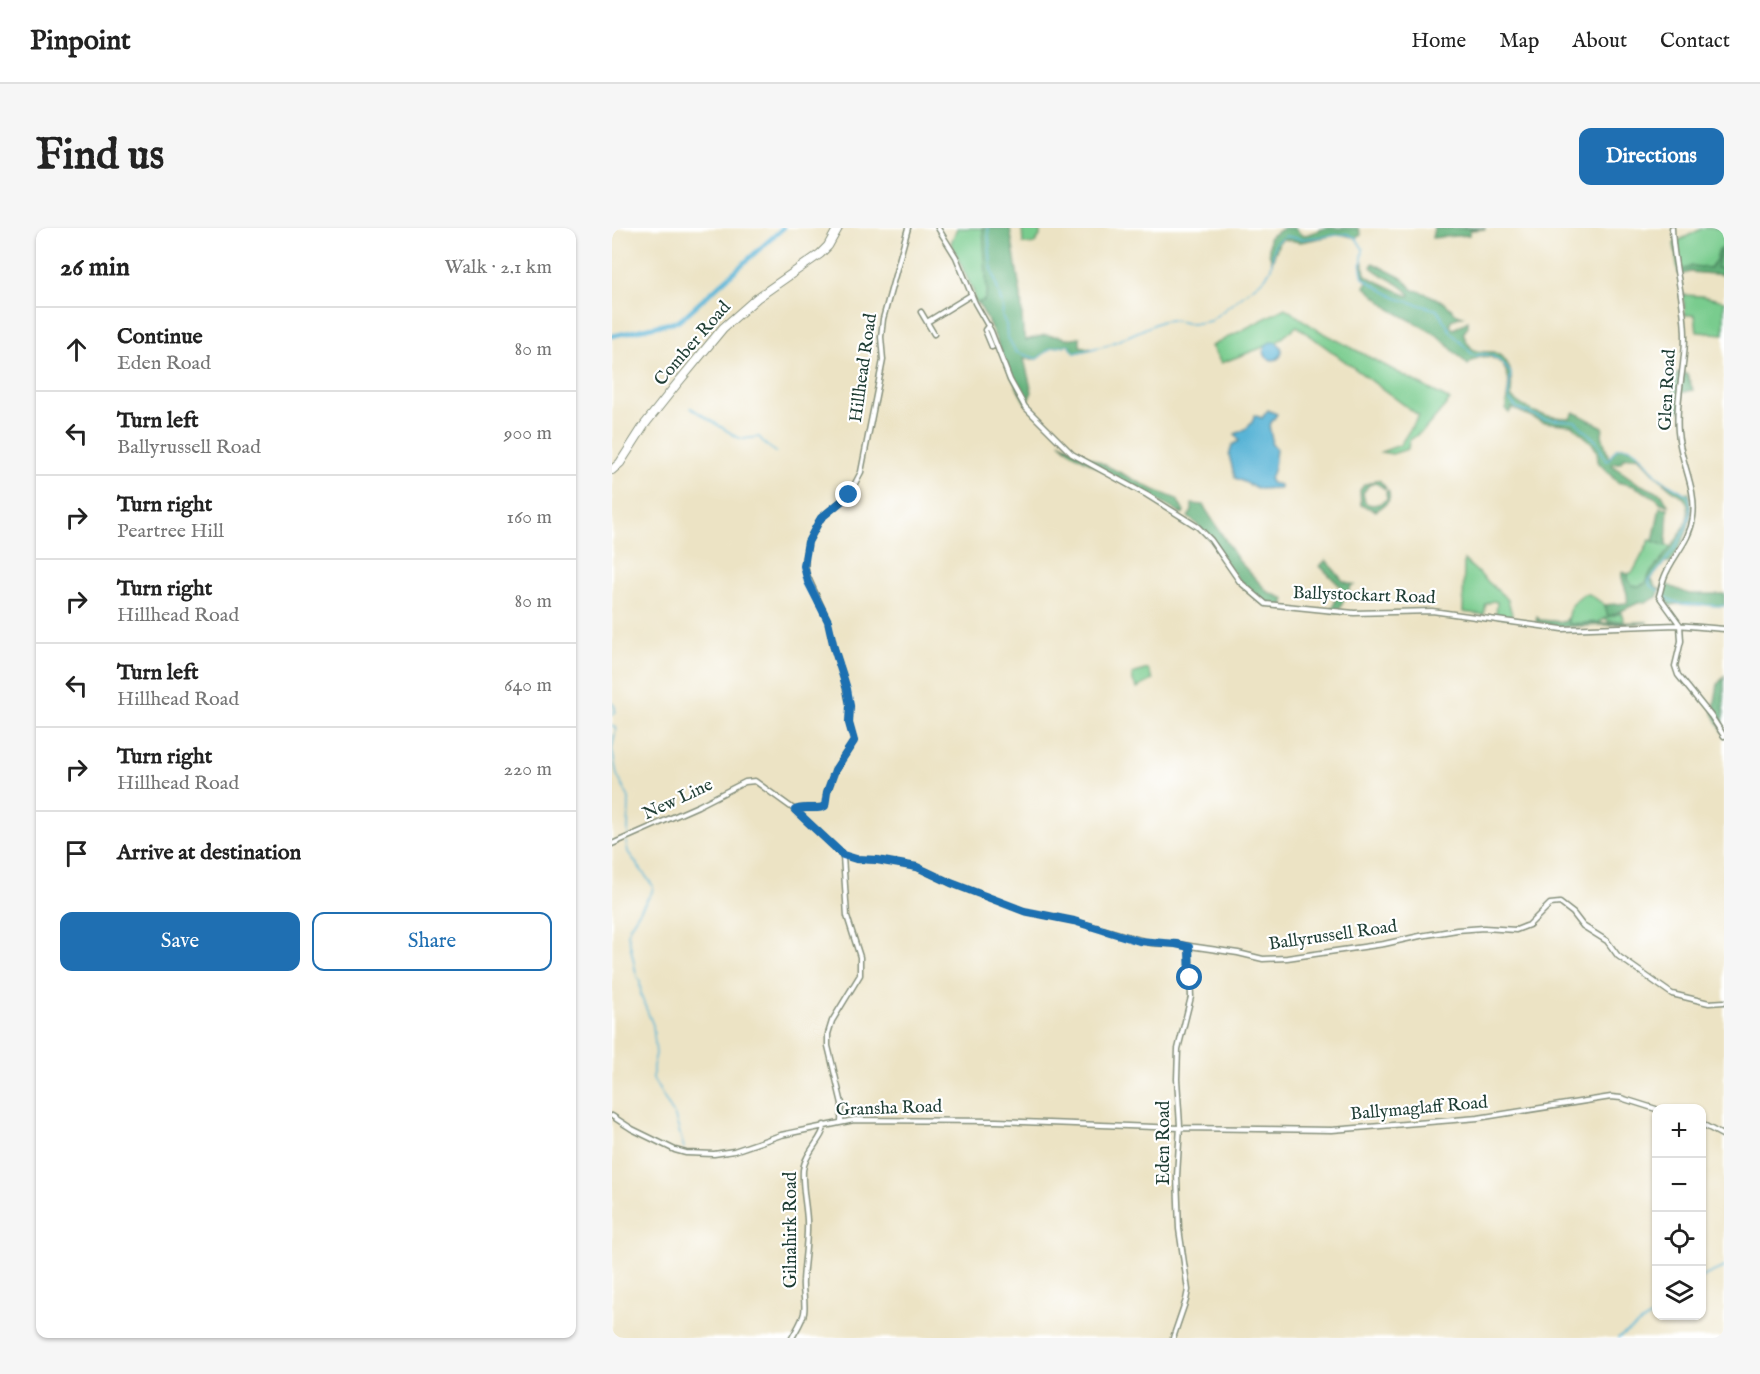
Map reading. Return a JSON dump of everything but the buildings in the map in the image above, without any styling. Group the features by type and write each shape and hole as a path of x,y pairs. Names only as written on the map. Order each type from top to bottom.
{"highway":[{"name":"Comber Road","path":"612,470 620,463 645,424 675,385 723,328 757,298 820,254 828,246 838,228"}],"street":[{"name":"Hillhead Road","path":"795,810 825,806 827,792 835,770 854,741 849,723 850,706 843,675 828,621 806,573 805,558 808,542 821,518 849,495 861,472 883,360 882,324 908,228"},
{"name":"Ballystockart Road","path":"938,228 956,258 971,295 989,325 1019,398 1065,449 1191,521 1210,540 1239,582 1266,604 1354,613 1432,611 1562,629 1680,625 1724,628"},
{"name":"Glen Road","path":"1671,228 1685,334 1683,370 1677,404 1679,448 1694,498 1694,508 1688,538 1664,576 1660,592 1680,625"},
{"path":"927,322 971,295"},
{"path":"921,312 934,334"},
{"path":"989,325 985,330 992,347"},
{"path":"1680,625 1681,641 1676,671 1724,736"},
{"name":"New Line","path":"612,844 698,806 745,782 755,781 795,810"},
{"path":"795,810 843,855 847,916 861,966 860,975 832,1021 828,1034 828,1046 842,1104 841,1121"},
{"name":"Ballyrussell Road","path":"843,855 856,859 917,867 951,883 1024,911 1074,921 1139,941 1176,944 1263,959 1287,958 1384,944 1457,930 1484,928 1516,930 1529,925 1550,904 1560,903 1573,913 1582,926 1607,941 1618,956 1672,994 1709,1003 1724,1002"},
{"name":"Eden Road","path":"1173,1338 1188,1290 1179,1229 1177,1176 1180,1128 1177,1061 1191,997 1189,947"},
{"name":"Ballymaglaff Road","path":"1180,1128 1340,1129 1478,1118 1616,1097 1652,1108"},
{"name":"Gransha Road","path":"612,1116 675,1150 694,1153 729,1152 781,1135 841,1121 878,1119 1180,1128"},
{"name":"Gilnahirk Road","path":"792,1338 805,1307 803,1280 807,1220 803,1200 804,1165 808,1153 824,1132 824,1125"},
{"path":"1706,1127 1724,1136"}],"green space":[{"path":"957,228 983,228 988,274 984,301 975,303 974,293 951,243"},
{"path":"983,228 1010,228 1021,296 1023,333 1026,340 1045,335 1065,339 1080,337 1080,346 1092,349 1075,353 1068,345 1051,348 1037,359 1024,359 1032,392 1026,404 978,303 984,301 987,292"},
{"path":"1022,228 1040,228 1040,236 1034,244 1023,244"},
{"path":"1284,228 1294,228 1303,236 1325,228 1358,228 1361,235 1356,238 1341,234 1300,242 1283,239 1279,242 1272,262 1269,237"},
{"path":"1434,228 1485,229 1470,230 1469,235 1432,238"},
{"path":"1703,228 1724,228 1724,269 1716,268 1720,257 1719,250 1710,268 1678,272 1674,243"},
{"path":"1719,249 1722,249 1716,268 1724,269 1724,275 1690,272 1680,275 1678,272 1692,266 1710,268 1716,260"},
{"path":"1363,261 1365,274 1370,278 1410,295 1402,287 1371,267 1373,263 1402,278 1413,290 1440,300 1463,316 1451,320 1450,326 1454,329 1468,321 1463,334 1472,348 1478,351 1493,352 1505,360 1510,371 1511,397 1518,402 1539,414 1554,417 1570,418 1574,412 1603,427 1602,435 1609,459 1617,448 1630,448 1636,451 1661,479 1684,493 1689,492 1691,511 1685,537 1671,563 1665,562 1651,579 1660,589 1657,597 1608,617 1605,605 1627,603 1622,572 1628,574 1628,580 1632,585 1639,586 1647,582 1650,574 1683,530 1688,510 1684,498 1664,483 1638,456 1624,458 1620,463 1612,465 1639,484 1662,494 1668,505 1634,486 1617,482 1598,462 1597,451 1592,443 1572,425 1543,422 1512,408 1509,413 1506,406 1509,381 1502,364 1486,356 1468,365 1437,335 1390,309 1365,287 1367,281 1362,272"},
{"path":"1683,295 1724,301 1724,334 1697,332 1695,315 1685,315"},
{"path":"1285,308 1318,330 1450,400 1425,429 1409,441 1408,449 1392,454 1381,452 1400,445 1419,416 1297,326 1277,342 1221,363 1211,346"},
{"path":"1678,372 1687,374 1693,390 1681,393 1681,411 1674,411 1673,386"},
{"path":"1060,442 1154,490 1177,499 1184,512 1182,514 1072,453"},
{"path":"1379,480 1386,488 1376,483 1369,485 1363,493 1365,502 1376,505 1382,502 1387,499 1388,490 1390,497 1376,511 1361,505 1360,490 1364,485"},
{"path":"1192,504 1203,505 1238,560 1268,592 1285,599 1283,607 1261,601 1240,582 1208,536 1188,517 1192,511"},
{"path":"1660,507 1668,508 1666,546 1653,541"},
{"path":"1650,540 1672,547 1650,574 1646,583 1639,586 1632,585 1628,580 1628,574 1633,572"},
{"path":"1326,560 1343,581 1354,585 1351,586 1340,612 1331,612 1341,587 1320,566"},
{"path":"1464,560 1508,600 1513,618 1496,616 1497,602 1493,601 1486,604 1484,615 1463,612"},
{"path":"1665,579 1667,585 1689,594 1724,594 1724,606 1675,604 1670,606 1662,595"},
{"path":"1584,594 1589,594 1605,605 1608,617 1621,613 1624,621 1608,621 1606,618 1599,622 1568,624 1571,606"},
{"path":"1537,617 1540,620 1564,622 1568,618 1569,624 1647,623 1562,627 1536,622"},
{"path":"1148,669 1153,680 1137,688 1132,674"},
{"path":"1724,676 1722,731 1713,713 1718,684"}],"water":[{"path":"1273,342 1279,345 1282,351 1279,357 1273,360 1267,357 1264,351 1267,345"},
{"path":"1268,410 1277,414 1269,426 1271,443 1276,449 1270,479 1271,483 1280,485 1280,488 1259,489 1235,478 1229,455 1232,445 1239,441 1235,434 1250,424 1254,415 1262,418"}],"waterway":[{"path":"612,336 679,321 783,228"},
{"path":"988,228 991,265 1003,308 1002,317 1006,324 1007,336 1016,352 1037,359 1051,348 1068,345 1075,353 1108,345 1162,321 1171,320 1192,324 1210,321 1265,278 1271,268 1275,243 1285,236 1301,239 1347,234 1356,238 1363,249 1361,269 1363,278 1396,298 1437,310 1451,332 1472,354 1475,356 1486,354 1499,361 1511,373 1508,398 1517,408 1544,419 1575,421 1598,443 1607,461 1617,448 1631,448 1642,456 1660,478 1688,496 1689,518 1685,530 1671,553 1649,581 1650,585 1659,591"},
{"path":"691,408 737,437 743,439 759,437 776,452"},
{"path":"1663,593 1668,599 1681,604 1724,606"},
{"path":"612,703 615,707 612,715"},
{"path":"612,725 616,728 612,749 617,775 629,798 628,835"},
{"path":"626,841 628,852 653,886 652,892 630,926 628,934 640,982 641,996 653,1025 656,1054 653,1079 675,1117 684,1148"},
{"path":"1706,1275 1724,1267"},
{"path":"1618,1338 1652,1316"}],"route":[{"path":"849,495 821,518 808,542 804,566 808,582 828,621 847,689 850,706 849,723 854,741 835,770 827,792 825,806 795,810 843,855 856,859 870,859 917,867 941,879 1031,913 1074,921 1139,941 1189,947 1190,978"}]}
